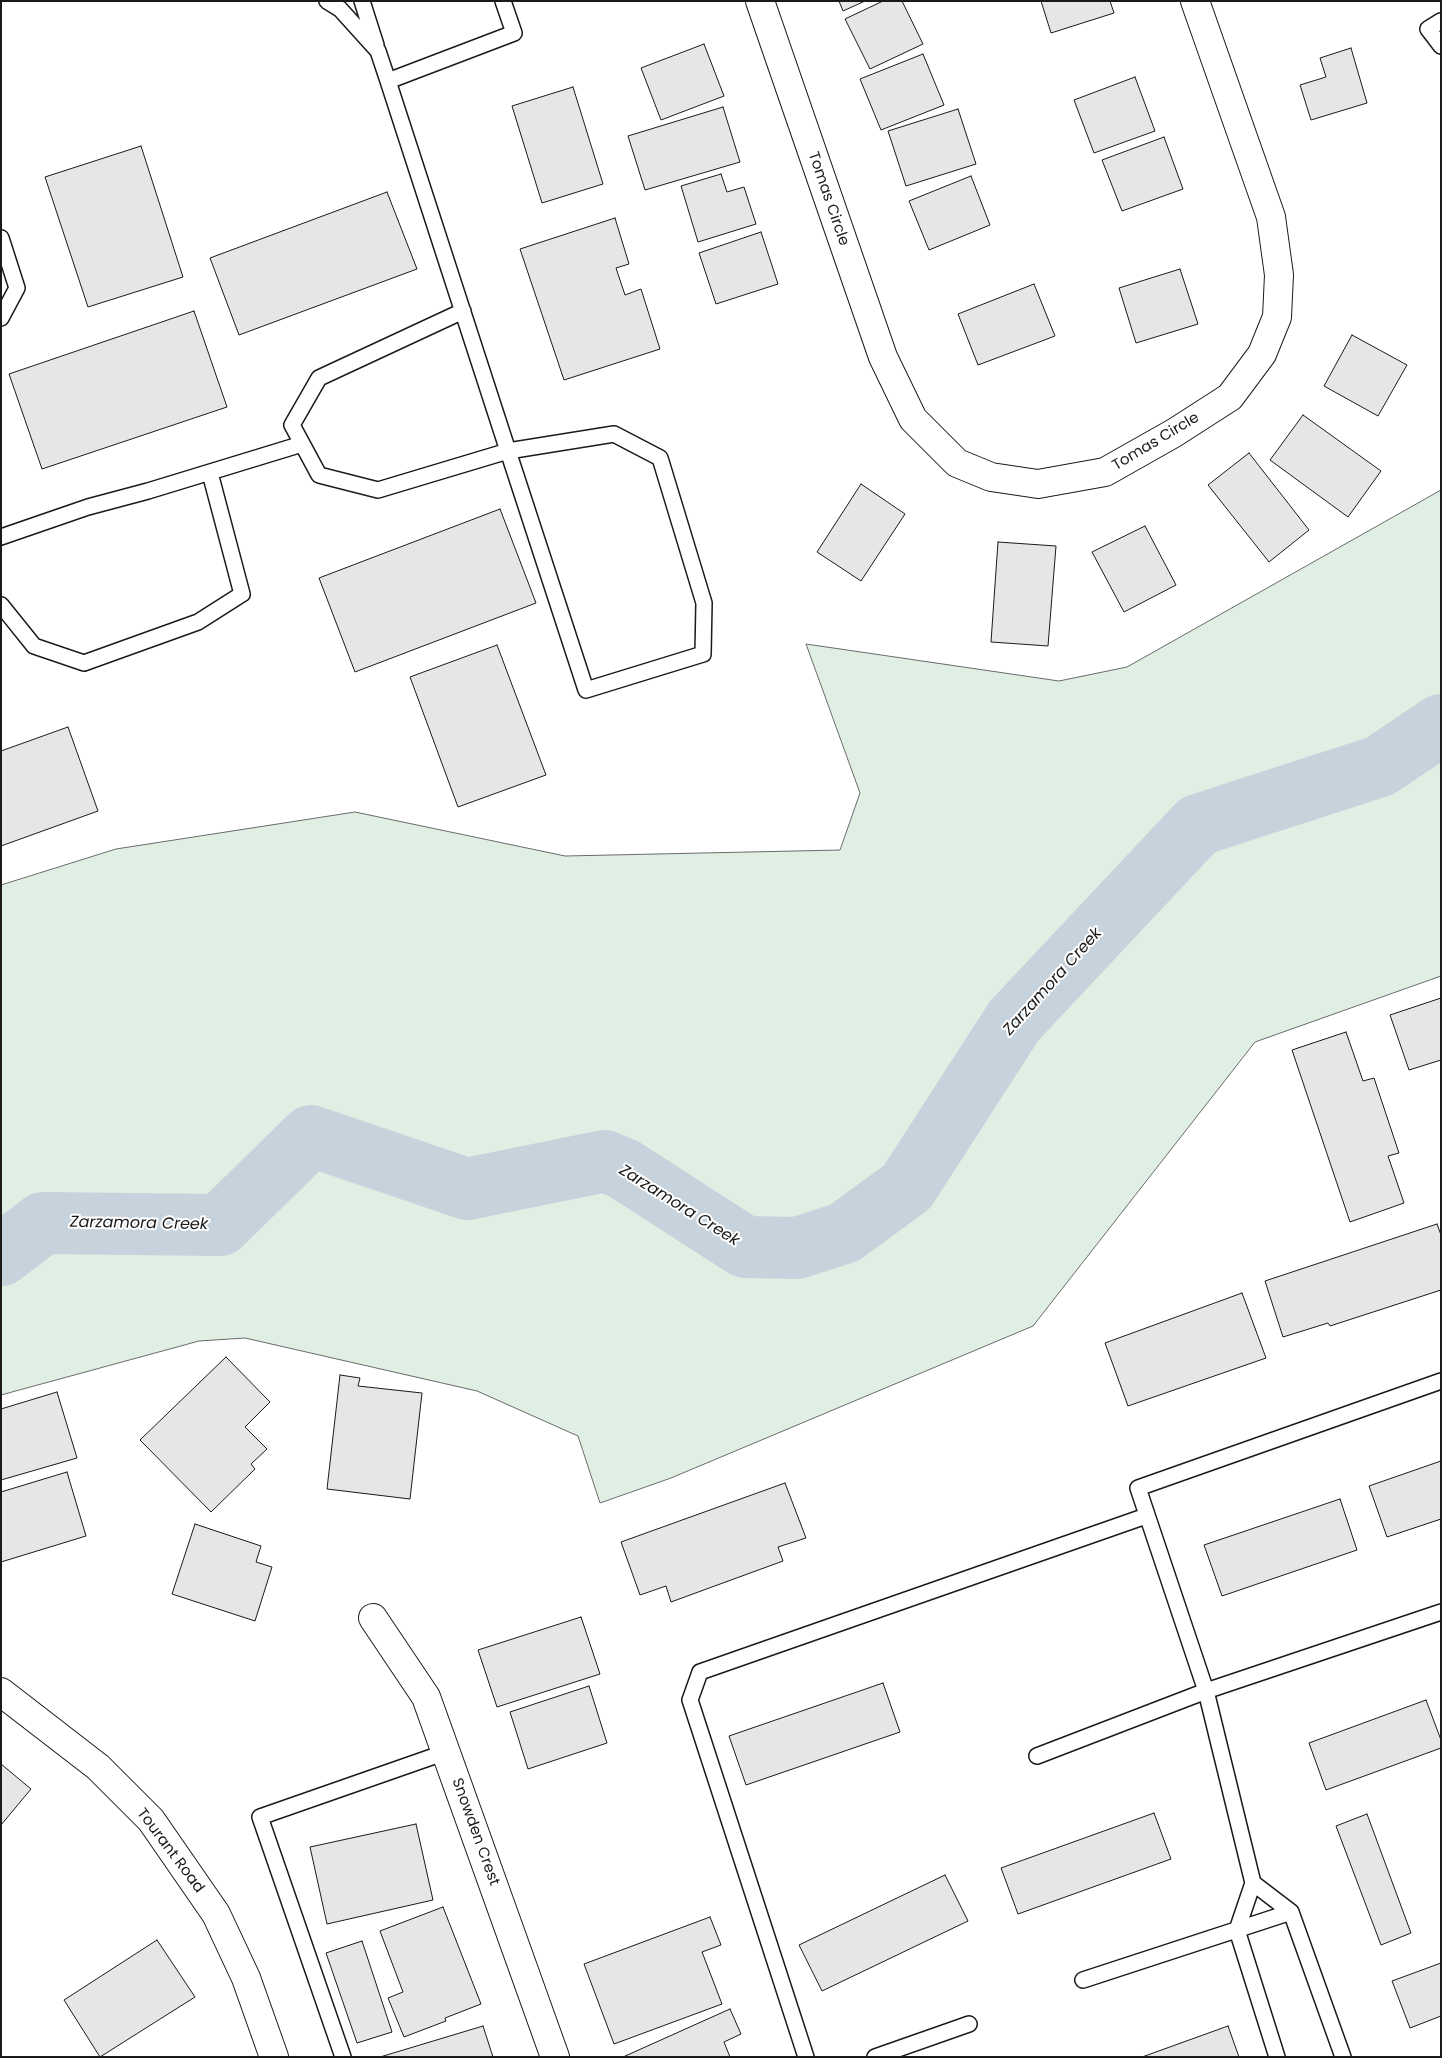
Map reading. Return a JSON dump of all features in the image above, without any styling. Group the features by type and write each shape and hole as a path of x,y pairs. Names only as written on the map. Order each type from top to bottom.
{"street":[{"name":"Tomas Circle","path":"760,1 883,357 913,419 957,462 991,477 1038,484 1105,472 1174,433 1230,397 1262,354 1277,317 1279,275 1271,218 1195,1"},
{"name":"Snowden Crest","path":"373,1618 426,1697 555,2057"},
{"name":"Tourant Road","path":"1,1692 98,1767 151,1820 216,1914 246,1978 274,2057"}],"lane":[{"path":"327,1 340,9 378,51"},
{"path":"362,1 463,311 508,451 586,690 703,654 704,603 660,458 614,434 508,451 378,490 319,474 292,425 319,378 463,311"},
{"path":"388,81 514,33 503,1"},
{"path":"1441,21 1428,28 1441,46"},
{"path":"1,238 17,288 1,318"},
{"path":"1,537 88,507 148,491 302,444"},
{"path":"1,605 34,646 84,663 198,622 242,594 210,472"},
{"path":"1277,2057 1237,1930 1253,1883 1206,1691 1138,1488 1441,1381"},
{"path":"806,2057 690,1700 700,1672 1146,1516"},
{"path":"1036,1756 1206,1691 1441,1612"},
{"path":"343,2057 260,1817 446,1752"},
{"path":"1253,1883 1291,1912 1343,2057"},
{"path":"1084,1980 1291,1912"},
{"path":"875,2057 969,2024"}],"green space":[{"path":"1441,490 1441,976 1255,1042 1033,1326 671,1478 600,1503 578,1436 477,1391 245,1338 199,1341 1,1395 1,885 116,849 355,812 565,856 840,850 860,793 806,644 1059,681 1127,667"}],"building":[{"path":"839,1 865,1 843,11"},
{"path":"883,1 902,1 923,44 870,69 845,19"},
{"path":"1041,1 1110,1 1114,13 1051,33"},
{"path":"704,44 724,96 661,120 641,68"},
{"path":"1351,48 1367,103 1311,120 1300,85 1326,77 1320,58"},
{"path":"923,54 944,105 881,130 860,79"},
{"path":"1135,77 1155,131 1094,153 1074,100"},
{"path":"573,87 603,184 542,203 512,106"},
{"path":"723,107 740,162 645,190 628,136"},
{"path":"958,109 976,164 906,186 888,131"},
{"path":"1164,137 1183,189 1122,211 1102,160"},
{"path":"141,146 183,277 88,307 45,177"},
{"path":"721,174 727,192 744,187 756,224 698,242 681,186"},
{"path":"971,176 990,225 929,250 909,201"},
{"path":"387,192 417,269 239,335 210,258"},
{"path":"615,218 629,264 616,268 625,295 641,289 660,349 564,380 520,249"},
{"path":"761,232 778,284 716,304 699,253"},
{"path":"1180,269 1198,324 1136,343 1119,288"},
{"path":"1034,284 1055,336 978,365 958,314"},
{"path":"194,311 227,407 42,469 9,374"},
{"path":"1352,335 1407,365 1378,416 1324,386"},
{"path":"1303,415 1381,471 1348,517 1270,460"},
{"path":"1249,453 1309,530 1269,562 1208,485"},
{"path":"861,484 905,514 861,581 817,552"},
{"path":"500,509 536,603 355,672 319,578"},
{"path":"1145,526 1176,585 1124,612 1092,552"},
{"path":"998,542 1056,546 1048,646 991,642"},
{"path":"497,645 546,775 458,807 410,677"},
{"path":"68,727 98,811 1,846 1,751"},
{"path":"1441,998 1441,1060 1409,1070 1390,1015"},
{"path":"1346,1032 1363,1081 1374,1078 1399,1153 1388,1156 1404,1203 1350,1222 1292,1050"},
{"path":"1437,1224 1441,1235 1441,1290 1330,1326 1328,1323 1283,1337 1265,1281"},
{"path":"1242,1293 1266,1358 1128,1406 1105,1343"},
{"path":"226,1357 270,1402 245,1427 267,1449 251,1464 255,1469 211,1512 140,1440"},
{"path":"340,1375 360,1378 358,1386 422,1393 410,1499 327,1489"},
{"path":"57,1392 77,1458 1,1480 1,1409"},
{"path":"1441,1461 1441,1519 1387,1537 1369,1486"},
{"path":"67,1472 86,1536 1,1562 1,1492"},
{"path":"785,1483 806,1538 778,1547 783,1561 671,1602 666,1586 640,1595 621,1542"},
{"path":"1340,1499 1357,1550 1222,1596 1204,1545"},
{"path":"195,1524 261,1546 256,1562 272,1567 255,1621 172,1594"},
{"path":"581,1617 600,1674 497,1707 478,1650"},
{"path":"883,1683 900,1732 746,1785 729,1736"},
{"path":"589,1686 607,1743 528,1769 510,1712"},
{"path":"1426,1700 1441,1740 1441,1748 1326,1790 1309,1743"},
{"path":"1,1764 31,1789 1,1825"},
{"path":"1154,1813 1171,1859 1018,1914 1001,1868"},
{"path":"1367,1814 1411,1933 1381,1945 1336,1826"},
{"path":"416,1824 433,1900 327,1924 310,1847"},
{"path":"945,1875 968,1921 822,1991 799,1945"},
{"path":"443,1907 481,2004 445,2018 446,2021 404,2037 388,1998 403,1992 380,1931"},
{"path":"710,1917 721,1945 702,1952 722,2004 614,2044 584,1964"},
{"path":"157,1940 195,1997 100,2057 64,2000"},
{"path":"362,1941 392,2032 357,2043 326,1953"},
{"path":"1441,1963 1441,2016 1410,2028 1392,1981"},
{"path":"730,2009 741,2034 724,2042 730,2057 623,2057"},
{"path":"483,2026 493,2057 380,2057"},
{"path":"1228,2026 1239,2057 1142,2057"}],"waterway":[{"name":"Zarzamora Creek","path":"1,1255 43,1223 220,1225 311,1136 467,1189 605,1161 624,1169 745,1247 797,1248 844,1233 907,1187 1014,1021 1198,825 1380,766 1441,725"}]}
